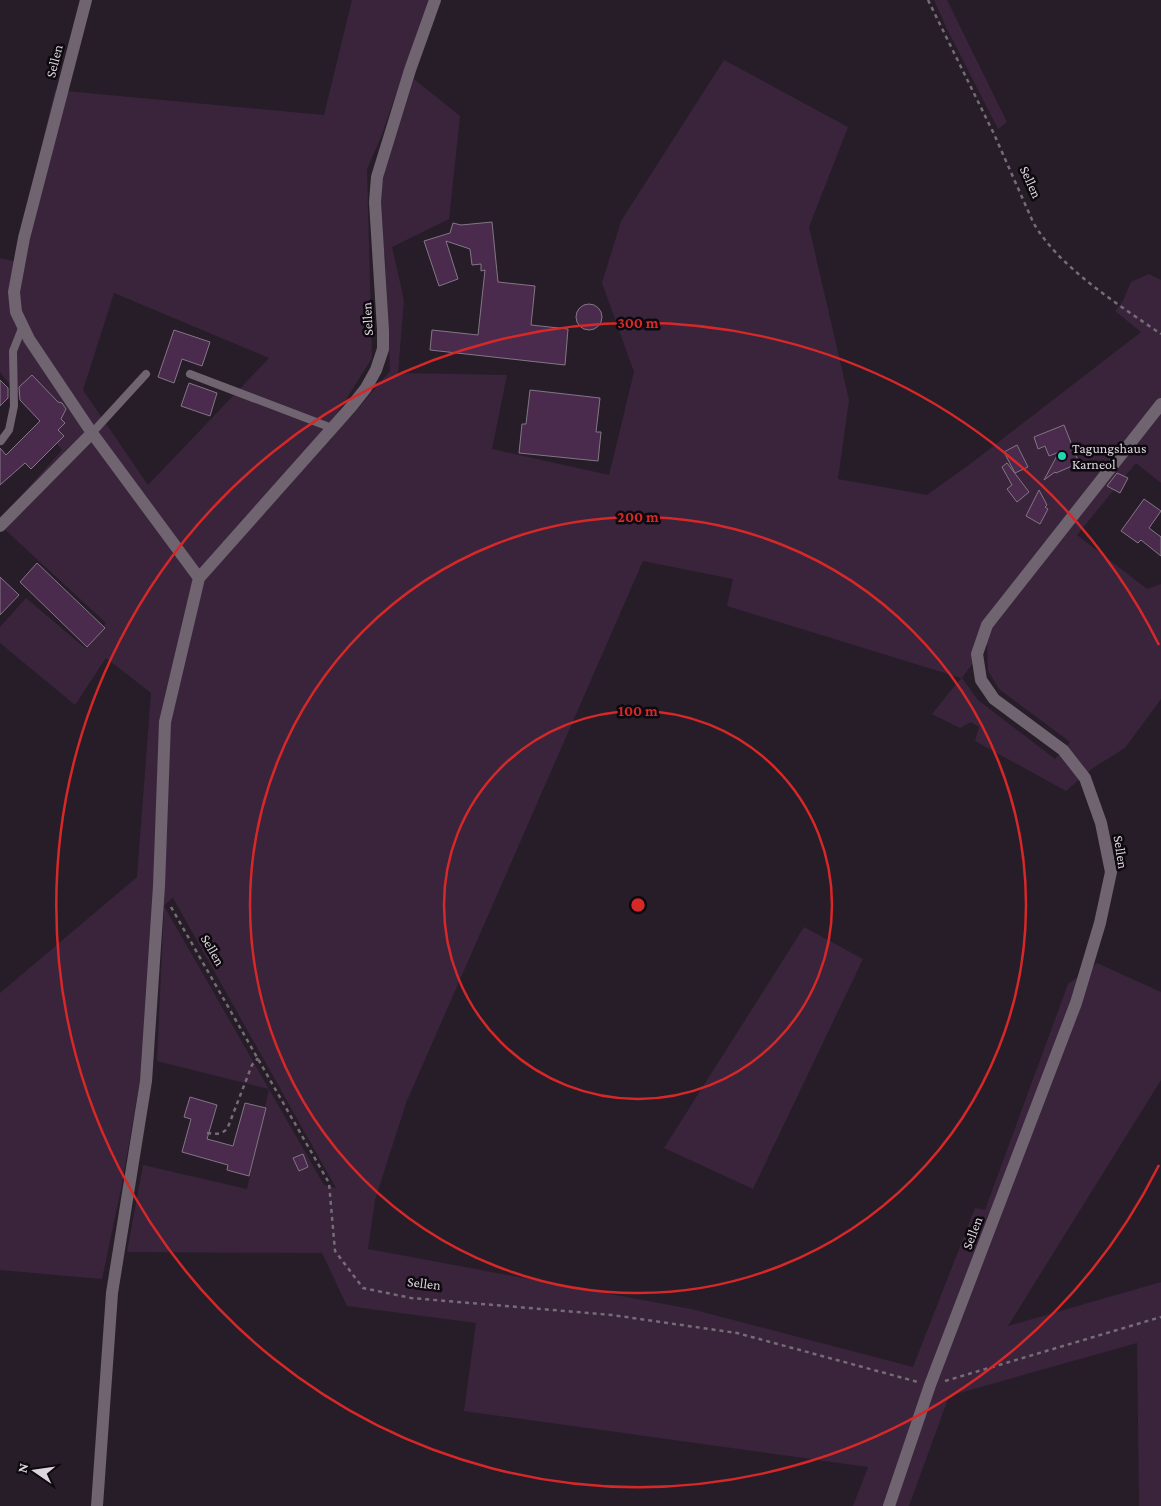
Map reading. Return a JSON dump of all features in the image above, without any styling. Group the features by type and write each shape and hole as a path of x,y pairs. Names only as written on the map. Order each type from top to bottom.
{"street":[{"name":"Sellen","path":"86,0 16,274 14,292 16,312 29,339 92,433 199,578"},
{"name":"Sellen","path":"97,1506 112,1293 146,1080 159,886 165,722 199,578 366,388 382,356 383,330 376,218 377,177 410,70 435,0"},
{"name":"Sellen","path":"889,1506 930,1385 1076,1003 1100,923 1111,872 1101,823 1085,778 1063,750 994,699 981,680 977,654 987,626 1161,404"},
{"path":"0,526 92,433"}],"lane":[{"path":"1,441 9,430 14,406 13,351 23,326"},
{"path":"92,433 146,374"},
{"path":"190,374 332,428"}],"path":[{"name":"Sellen","path":"928,0 994,134 1038,232 1080,275 1161,334"},
{"name":"Sellen","path":"159,886 329,1183 335,1251 363,1288 411,1298 612,1314 737,1333 930,1385"},
{"path":"207,1133 219,1134 225,1132 252,1065 258,1058"},
{"path":"930,1385 1161,1317"}],"shaded area":[{"path":"352,0 429,0 381,137 367,169 372,358 337,414 349,419 390,371 385,255 379,239 382,179 414,79 460,116 449,219 392,247 404,300 398,373 507,375 492,449 609,475 634,372 602,283 621,221 724,60 848,127 809,227 849,400 838,479 927,495 1141,332 1115,311 1123,301 1131,282 1149,274 1161,280 1161,483 1136,463 1077,535 1147,589 1161,584 1161,699 1125,748 1093,768 1066,791 975,741 979,727 971,722 960,728 932,714 961,678 727,606 733,579 643,561 406,1103 375,1200 368,1249 691,1309 913,1367 975,1208 985,1210 1068,984 1097,963 1161,992 1161,1080 1008,1326 1161,1282 1161,1506 1139,1506 1137,1343 949,1396 909,1506 853,1506 868,1467 464,1411 476,1323 347,1306 322,1253 127,1252 143,1165 247,1189 269,1089 324,1185 336,1188 173,898 164,906 140,1080 122,1184 102,1279 0,1270 0,993 137,877 151,693 106,658 75,705 0,643 0,627 26,598 85,648 106,623 0,525 0,519 62,450 0,372 0,258 14,261 55,90 324,115","holes":["114,293 269,358 148,485 83,390","987,644 988,671 999,689 1070,742 1055,759 978,700 962,678"]},
{"path":"934,0 947,0 1007,122 998,129 947,29"},
{"path":"164,906 269,1089 157,1061"},
{"path":"804,927 863,959 753,1189 664,1148"}],"building":[{"path":"492,222 498,282 535,286 531,325 568,329 565,365 430,350 432,330 478,335 485,270 481,271 481,264 472,265 470,249 446,241 458,279 439,286 424,241 450,233 453,223 461,225"},
{"path":"589,304 598,308 602,317 598,326 589,330 580,326 576,317 580,308"},
{"path":"174,330 210,342 202,366 182,359 174,383 158,377"},
{"path":"32,375 66,409 61,419 65,423 58,430 64,436 31,469 25,463 0,485 0,448 6,455 40,421 20,400 19,387"},
{"path":"0,380 8,388 8,398 0,406"},
{"path":"189,383 217,393 210,416 181,406"},
{"path":"530,390 600,398 596,432 601,432 598,461 519,453 522,424 526,424"},
{"name":"Tagungshaus Karneol","path":"1064,425 1079,463 1055,472 1044,480 1059,452 1049,456 1045,446 1038,449 1034,437"},
{"path":"1017,445 1028,467 1015,473 1004,452"},
{"path":"1007,463 1029,492 1017,502 1007,489 1012,485 1002,467"},
{"path":"1117,473 1128,478 1120,493 1107,486"},
{"path":"1039,490 1047,505 1045,507 1048,509 1040,524 1026,516"},
{"path":"1144,499 1161,511 1149,528 1161,537 1161,556 1141,540 1138,543 1121,531"},
{"path":"37,563 105,628 87,647 20,582"},
{"path":"0,577 19,595 0,615"},
{"path":"190,1097 217,1105 207,1139 233,1146 245,1103 266,1108 249,1176 227,1170 228,1165 182,1152 191,1119 184,1117"},
{"path":"303,1154 308,1167 299,1171 293,1158"}],"place":[{"name":"Tagungshaus Karneol","path":"1062,456"}]}
